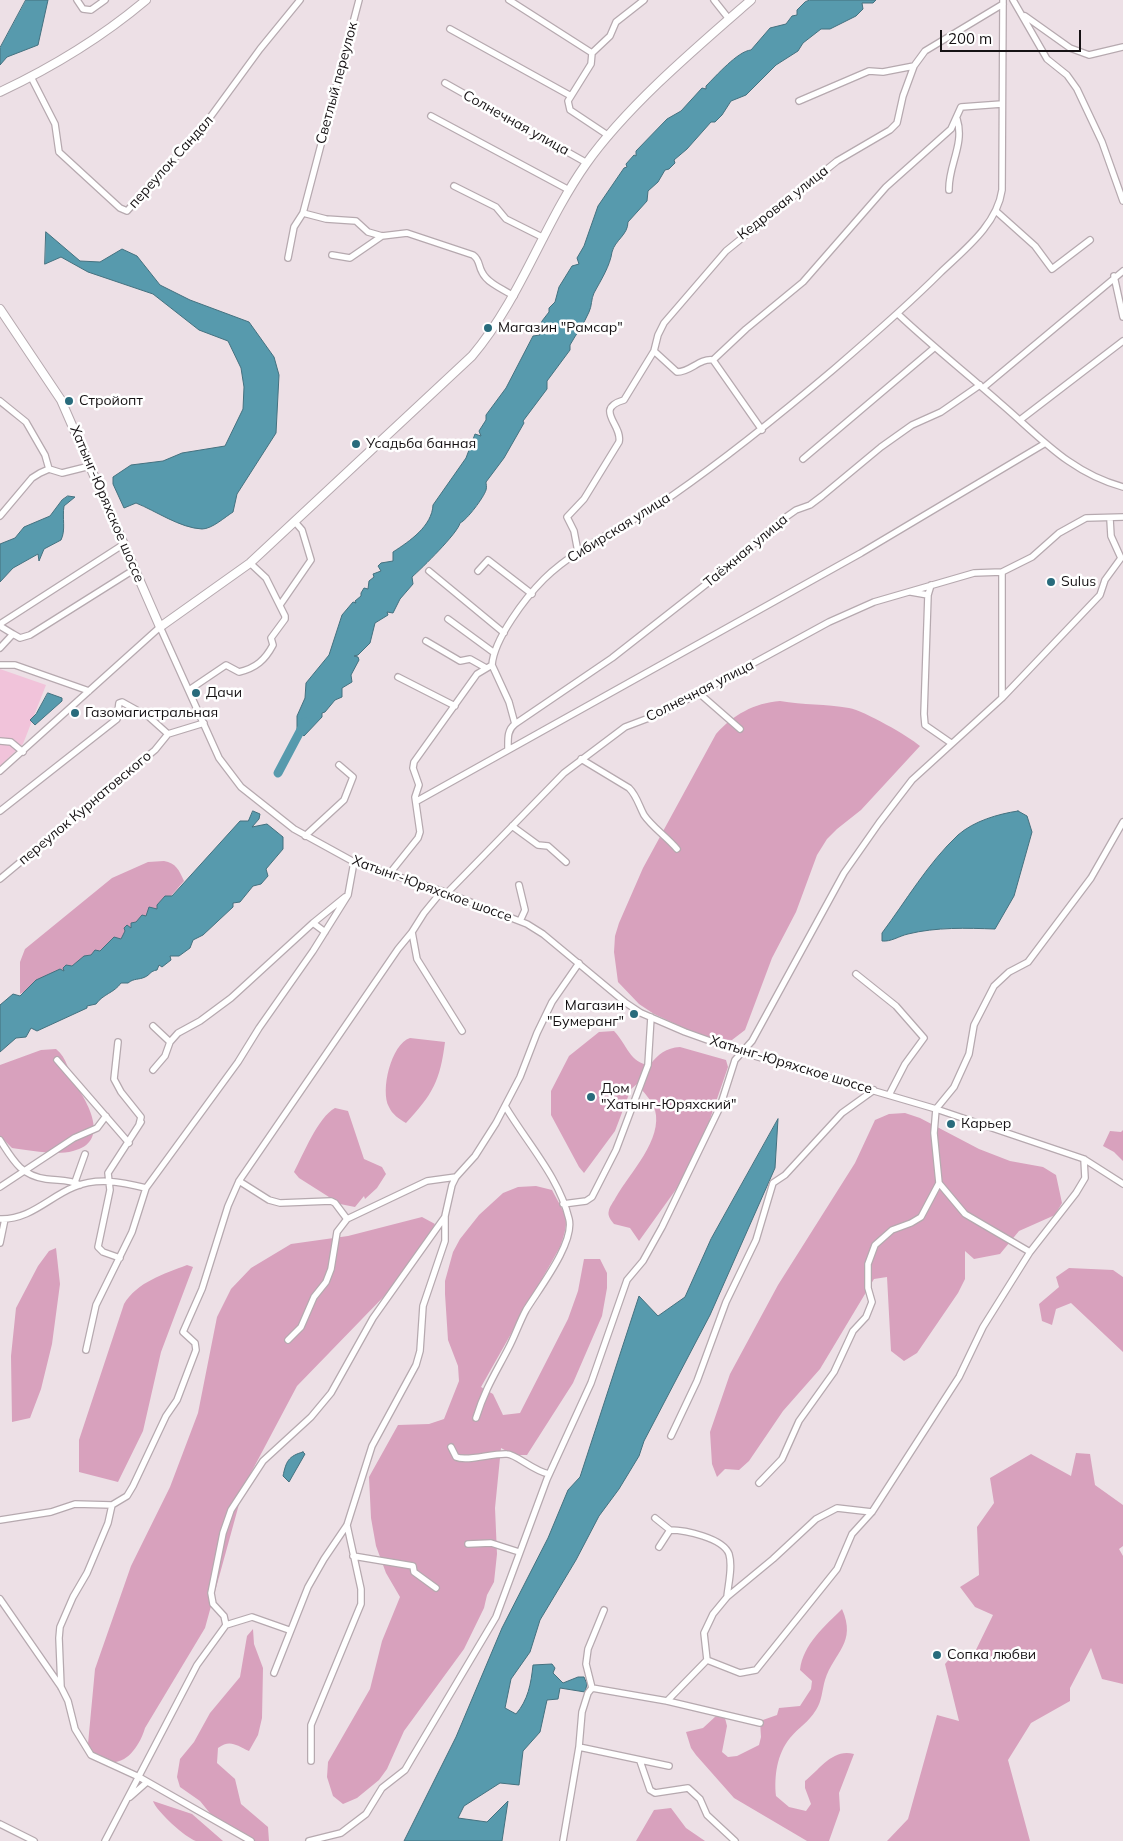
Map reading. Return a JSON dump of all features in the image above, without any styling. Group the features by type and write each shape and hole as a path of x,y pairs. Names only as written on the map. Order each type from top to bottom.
{"main road":[{"path":"0,92 31,78 86,47 146,0"},
{"path":"160,627 250,563 472,356 498,322 514,296 569,190 587,163 632,110 750,0"},
{"name":"Хатынг-Юряхское шоссе","path":"0,309 61,400 160,627"}],"street":[{"path":"77,0 83,9 91,10 105,0"},
{"name":"переулок Сандал","path":"31,78 55,124 59,152 120,208 127,211 204,127 260,49 300,0"},
{"name":"Светлый переулок","path":"288,258 294,227 303,212 359,0"},
{"path":"509,0 592,53"},
{"path":"609,136 570,110 568,105 571,96 591,64 592,53 610,36 616,22 644,0"},
{"path":"714,0 729,19"},
{"path":"1013,0 1043,53 1053,65 1067,75 1077,89 1102,142 1123,202"},
{"path":"799,101 869,71 883,72 914,66 925,51 1003,2"},
{"path":"1003,2 1002,190 997,212 1035,246 1052,269 1090,240"},
{"path":"1022,13 1070,48 1089,55 1123,47"},
{"path":"450,29 571,96"},
{"name":"Кедровая улица","path":"578,552 574,532 567,518 584,499 619,442 619,432 609,415 611,407 624,400 654,351 658,335 664,323 681,301 739,238 837,161 890,130 897,123 903,96 914,66"},
{"name":"Солнечная улица","path":"444,83 587,163"},
{"path":"949,190 948,176 955,163 960,138 957,119 958,110 965,105 1002,104"},
{"path":"431,116 569,190"},
{"path":"713,360 746,329 803,282 886,186 945,136 957,119"},
{"path":"454,186 496,207 506,219 544,238"},
{"path":"303,212 326,220 356,221 368,232 382,236 408,233 472,255 478,259 481,272 485,276 514,296"},
{"name":"Сибирская улица","path":"489,666 493,652 504,633 543,580 578,552 672,496 762,430 899,315 968,246 997,212"},
{"path":"332,256 350,258 382,236"},
{"name":"Таёжная улица","path":"515,724 612,658 714,578 779,522 796,510 810,505 881,447 912,425 941,412 981,387 1114,276 1123,271"},
{"path":"1114,276 1123,317"},
{"path":"899,315 934,348 1020,420 1044,444 1086,474 1123,487"},
{"path":"1020,420 1123,341"},
{"path":"803,459 934,348"},
{"path":"654,351 677,372 685,370 705,359 713,360 762,430"},
{"path":"0,402 26,422 45,455 49,469"},
{"path":"417,801 861,553 1044,444"},
{"path":"0,516 32,478 49,469 62,473 90,466"},
{"path":"1002,698 1002,572 1037,554 1072,524 1086,518 1123,517"},
{"path":"309,1841 347,1829 366,1814 382,1788 405,1770 496,1617 549,1474 590,1384 627,1280 643,1261 662,1227 720,1107 735,1060 752,1042 844,873 912,780 1002,698 1100,595 1107,575 1120,562 1120,555 1111,536 1110,518"},
{"path":"280,605 311,560 302,530 295,522"},
{"path":"124,544 0,625 20,638 30,635 135,570"},
{"path":"478,572 488,560 532,594"},
{"path":"189,690 226,665 239,672 252,669 267,656 273,645 271,638 285,619 266,578 250,563"},
{"path":"429,571 504,633"},
{"name":"Солнечная улица","path":"112,1505 127,1496 166,1416 177,1400 196,1350 196,1343 183,1332 202,1289 228,1206 239,1181 424,913 564,772 625,727 662,713 700,694 829,622 874,602 974,573 1002,572"},
{"path":"931,585 928,595 925,725 951,743"},
{"path":"909,591 928,595"},
{"path":"448,620 493,652"},
{"path":"0,771 160,627"},
{"name":"Хатынг-Юряхское шоссе","path":"160,627 219,758 231,776 248,792 305,836 354,862 445,892 520,921 543,934 626,1003 651,1018 742,1052 936,1109 1084,1159 1123,1184"},
{"path":"0,648 13,634"},
{"path":"426,641 460,661 470,659 489,666 509,702 515,724 511,727 508,737 508,749"},
{"path":"0,665 15,665 89,690"},
{"path":"390,873 418,838 420,826 415,796 419,785 413,768 414,762 456,706 477,674 489,666"},
{"path":"398,677 456,706"},
{"path":"700,694 740,729"},
{"path":"0,811 116,719 119,703 122,702 149,717 168,734 204,723"},
{"name":"переулок Курнатовского","path":"0,879 155,750 168,734"},
{"path":"0,741 11,742 23,752"},
{"path":"581,759 635,793 645,816 677,849"},
{"path":"305,836 344,800 353,777 340,765"},
{"path":"759,1483 782,1459 799,1421 834,1372 853,1331 866,1317 872,1302 868,1288 868,1264 875,1246 892,1230 911,1224 921,1218 939,1183 934,1133 936,1109 954,1087 969,1054 974,1025 994,986 1008,972 1028,962 1091,878 1123,822"},
{"path":"512,826 538,845 548,846 566,862"},
{"path":"86,1350 96,1305 132,1232 146,1188 238,1062 325,932 348,894 354,862"},
{"path":"519,885 525,910 520,921"},
{"path":"153,1070 165,1056 170,1042 178,1033 200,1021 231,998 313,923 348,894"},
{"path":"313,923 325,932"},
{"path":"412,932 417,959 462,1031"},
{"path":"274,1673 289,1630 316,1573 348,1525 372,1446 418,1359 423,1306 443,1251 445,1216 456,1177 475,1156 505,1106 520,1077 537,1033 552,1002 579,963"},
{"path":"856,974 896,1006 924,1038 905,1064 889,1095"},
{"path":"563,1204 586,1201 592,1197 616,1150 648,1065 651,1018"},
{"path":"153,1026 170,1042"},
{"path":"118,1042 114,1079 120,1092 141,1117 140,1123 129,1143 108,1173 110,1190 98,1247 103,1252 120,1258"},
{"path":"57,1060 129,1143"},
{"path":"671,1436 698,1381 726,1302 756,1240 773,1182 785,1175 842,1113 874,1090"},
{"path":"476,1418 496,1368 509,1347 523,1315 565,1243 570,1220 548,1171 505,1106"},
{"path":"0,1187 74,1138 97,1128 106,1116"},
{"path":"0,1140 19,1169 45,1179 69,1180 78,1184"},
{"path":"78,1184 85,1154"},
{"path":"707,1660 740,1674 756,1670 837,1569 852,1534 872,1512 959,1377 983,1327 1030,1252 1085,1178 1084,1159"},
{"path":"288,1340 301,1327 314,1297 326,1282 337,1232 347,1219 427,1181 456,1177"},
{"path":"0,1243 3,1219 34,1210 78,1184 110,1180 146,1188"},
{"path":"239,1181 269,1200 280,1203 331,1201 336,1203 347,1219"},
{"path":"939,1183 964,1214 1030,1252"},
{"path":"226,1625 224,1616 213,1604 211,1593 223,1534 231,1510 263,1461 311,1417 331,1393 373,1318 445,1216"},
{"path":"451,1448 456,1457 462,1460 487,1455 509,1454 534,1470 549,1474"},
{"path":"0,1520 51,1512 75,1504 112,1505 110,1518 94,1557 66,1611 60,1627 61,1687"},
{"path":"707,1660 704,1633 713,1614 727,1597 754,1577 816,1519 837,1508 872,1512"},
{"path":"655,1518 670,1530 693,1532 727,1550 730,1558 727,1597"},
{"path":"311,1761 311,1725 361,1604 361,1590 348,1525"},
{"path":"659,1547 670,1530"},
{"path":"468,1544 491,1542 519,1552"},
{"path":"353,1556 413,1566 414,1572 436,1588"},
{"path":"0,1599 61,1687 68,1701 75,1729 91,1755 139,1777 251,1841"},
{"path":"563,1841 579,1748 584,1705 592,1688 586,1664 588,1649 604,1610"},
{"path":"105,1841 130,1797 204,1652 226,1625 252,1617 289,1630"},
{"path":"667,1701 707,1660"},
{"path":"592,1688 667,1701 760,1723"},
{"path":"579,1748 668,1766"},
{"path":"640,1761 650,1790 655,1793 688,1788 700,1799 707,1815 735,1841"},
{"path":"130,1797 147,1782"},
{"path":"0,1824 34,1841"}],"shaded area":[{"path":"0,669 46,685 23,744 0,766"},
{"path":"780,701 856,710 886,724 920,746 861,810 827,839 817,855 796,912 772,958 745,1030 732,1040 715,1039 699,1035 654,1014 639,1004 618,982 614,952 615,936 643,868 716,734 745,711 761,704"},
{"path":"164,861 171,863 177,868 184,881 146,925 20,994 20,962 25,949 112,878 148,862"},
{"path":"614,1031 629,1053 643,1064 650,1065 663,1052 680,1047 726,1060 728,1067 709,1122 693,1158 677,1188 639,1241 630,1228 614,1224 609,1212 616,1197 650,1144 656,1121 655,1110 650,1100 637,1084 631,1089 615,1131 584,1173 551,1115 551,1091 569,1056 599,1032"},
{"path":"410,1038 445,1042 441,1067 434,1086 423,1104 406,1123 390,1110 386,1090 389,1069 397,1049"},
{"path":"56,1049 65,1061 91,1112 94,1131 91,1140 73,1151 58,1153 12,1148 0,1136 0,1065 41,1050"},
{"path":"335,1108 348,1111 364,1159 382,1167 386,1174 377,1188 365,1199 364,1196 355,1207 340,1204 299,1178 294,1172 317,1128 323,1119"},
{"path":"905,1113 920,1118 979,1149 1010,1161 1043,1167 1056,1175 1062,1203 1055,1215 1019,1231 1000,1254 974,1259 965,1251 965,1279 958,1293 917,1353 904,1361 891,1351 887,1277 874,1279 820,1369 783,1411 749,1461 739,1470 725,1469 717,1477 712,1464 710,1432 730,1374 778,1285 855,1163 875,1120 889,1114"},
{"path":"1123,1130 1123,1161 1114,1152 1103,1146 1110,1131 1121,1132"},
{"path":"536,1186 552,1190 561,1206 566,1223 563,1237 560,1247 481,1387 493,1394 503,1415 520,1413 568,1319 578,1291 584,1259 600,1259 607,1273 607,1288 602,1316 573,1383 527,1455 514,1455 501,1448 495,1508 497,1554 494,1582 464,1649 404,1731 387,1769 379,1780 357,1798 343,1804 333,1796 327,1777 328,1762 370,1689 382,1641 400,1597 386,1573 376,1546 371,1518 369,1477 398,1425 429,1424 444,1419 459,1381 458,1366 448,1340 445,1281 453,1252 460,1239 479,1215 503,1193 518,1187"},
{"path":"422,1217 435,1224 413,1264 297,1386 244,1486 205,1628 145,1728 134,1750 122,1760 115,1762 98,1757 88,1744 95,1669 131,1566 170,1487 198,1413 217,1317 231,1289 251,1268 291,1244 348,1236"},
{"path":"56,1248 60,1284 52,1344 41,1389 30,1418 12,1422 11,1356 16,1308 38,1266 49,1251"},
{"path":"187,1265 193,1267 161,1352 143,1431 118,1482 79,1472 79,1440 124,1304 129,1296 144,1284 160,1275"},
{"path":"1069,1268 1113,1270 1123,1277 1123,1352 1071,1303 1056,1309 1052,1325 1042,1321 1039,1304 1059,1287 1056,1277"},
{"path":"1076,1453 1090,1454 1095,1485 1123,1505 1123,1546 1119,1549 1123,1556 1123,1684 1102,1679 1091,1648 1070,1688 1070,1701 1031,1723 1008,1760 1030,1841 887,1841 908,1819 937,1715 959,1721 945,1664 952,1656 972,1658 993,1615 975,1607 960,1587 979,1575 977,1527 994,1503 990,1478 1031,1454 1071,1476"},
{"path":"842,1609 846,1621 846,1639 829,1670 818,1707 786,1744 779,1758 776,1773 776,1796 789,1807 806,1811 811,1804 805,1788 805,1781 833,1757 846,1753 854,1754 839,1793 840,1810 829,1841 807,1841 734,1798 696,1755 691,1748 686,1732 703,1728 716,1716 725,1718 727,1726 722,1752 728,1757 737,1756 759,1745 761,1737 760,1721 777,1715 779,1708 800,1706 811,1689 812,1681 800,1670 805,1652 822,1629"},
{"path":"253,1629 254,1644 263,1668 262,1718 258,1735 249,1751 230,1743 222,1745 218,1748 217,1763 235,1779 241,1804 268,1827 269,1841 254,1841 218,1823 200,1801 180,1787 177,1777 180,1759 194,1742 210,1713 240,1677 247,1636"},
{"path":"153,1801 192,1814 223,1841 196,1841 191,1839 165,1817"},
{"path":"671,1808 686,1828 705,1841 636,1841 654,1810"}],"water":[{"path":"26,0 48,0 38,45 7,57 0,65 0,48"},
{"path":"810,0 876,0 873,3 862,3 863,9 856,16 830,29 821,29 803,43 798,51 776,65 746,95 731,101 722,115 715,122 711,122 687,149 674,160 675,163 665,170 658,182 648,191 647,201 628,222 626,230 614,248 607,268 593,295 589,312 570,345 570,350 547,381 547,389 523,421 524,423 504,458 486,482 485,493 482,498 471,513 460,523 447,542 412,577 413,584 400,599 393,613 387,612 388,615 375,623 370,643 358,655 354,656 358,657 359,660 351,675 352,682 342,688 342,697 335,700 322,713 322,717 304,736 297,730 297,716 305,698 306,683 329,655 342,615 353,602 356,603 355,601 361,596 364,588 368,589 369,581 374,577 373,574 381,571 378,566 381,563 393,561 393,552 413,538 429,520 433,505 466,458 475,434 481,436 479,431 486,420 486,415 506,388 533,336 540,335 539,331 542,321 549,312 549,308 555,302 559,287 572,266 579,264 577,258 584,246 598,206 624,168 627,167 626,164 634,155 636,156 636,151 667,119 681,111 702,88 706,89 706,86 727,65 746,51 751,50 770,28 786,24 792,16 797,15 797,10 805,2"},
{"path":"46,232 80,261 100,262 122,249 137,256 160,285 190,300 249,322 274,357 279,375 276,433 237,494 233,512 214,525 202,529 185,526 136,503 124,508 113,484 113,477 131,465 163,461 182,453 225,446 243,409 244,387 241,368 228,341 199,330 153,294 88,272 61,257 45,264"},
{"path":"68,496 75,497 64,506 61,540 44,549 39,561 38,554 13,568 0,582 0,544 15,538 24,527 50,516 62,500"},
{"path":"48,693 62,698 62,701 35,725 30,720 36,714"},
{"path":"253,811 260,814 259,819 252,827 267,824 283,837 283,849 266,869 268,876 261,884 253,886 240,902 233,903 233,907 203,935 193,940 190,948 179,956 170,956 171,960 162,967 159,965 157,970 143,978 132,980 128,983 121,983 96,1004 87,1006 87,1008 37,1031 31,1028 26,1037 16,1038 0,1052 0,1005 13,994 20,996 36,980 60,969 64,971 63,968 66,965 72,966 84,956 91,955 95,950 100,951 114,937 121,939 125,931 124,928 127,925 131,928 131,923 136,922 142,915 146,916 149,907 157,909 157,905 165,896 172,896 240,821 248,821"},
{"path":"1018,811 1027,816 1032,832 1014,896 995,929 929,930 908,934 889,941 882,941 882,933 918,882 958,835 986,819"},
{"path":"778,1119 775,1168 710,1315 644,1441 639,1456 619,1489 599,1516 576,1560 540,1620 530,1652 511,1679 505,1708 516,1714 520,1709 528,1691 533,1665 552,1664 555,1668 553,1673 563,1683 578,1677 584,1677 587,1684 585,1692 560,1688 558,1699 547,1700 540,1732 523,1751 519,1785 500,1783 464,1806 458,1818 487,1822 508,1801 502,1841 404,1841 456,1737 502,1628 548,1538 568,1490 580,1477 639,1296 658,1316 685,1297 711,1239"},
{"path":"303,1452 305,1454 289,1482 283,1476 287,1463 294,1455"}],"waterway":[{"path":"278,773 305,722"}],"place":[{"name":"Магазин \"Рамсар\"","path":"488,328"},
{"name":"Стройопт","path":"69,401"},
{"name":"Усадьба банная","path":"356,444"},
{"name":"Sulus","path":"1051,582"},
{"name":"Дачи","path":"196,693"},
{"name":"Газомагистральная","path":"75,713"},
{"name":"Магазин \"Бумеранг\"","path":"634,1014"},
{"name":"Дом \"Хатынг-Юряхский\"","path":"591,1097"},
{"name":"Карьер","path":"951,1124"},
{"name":"Сопка любви","path":"937,1655"}]}
